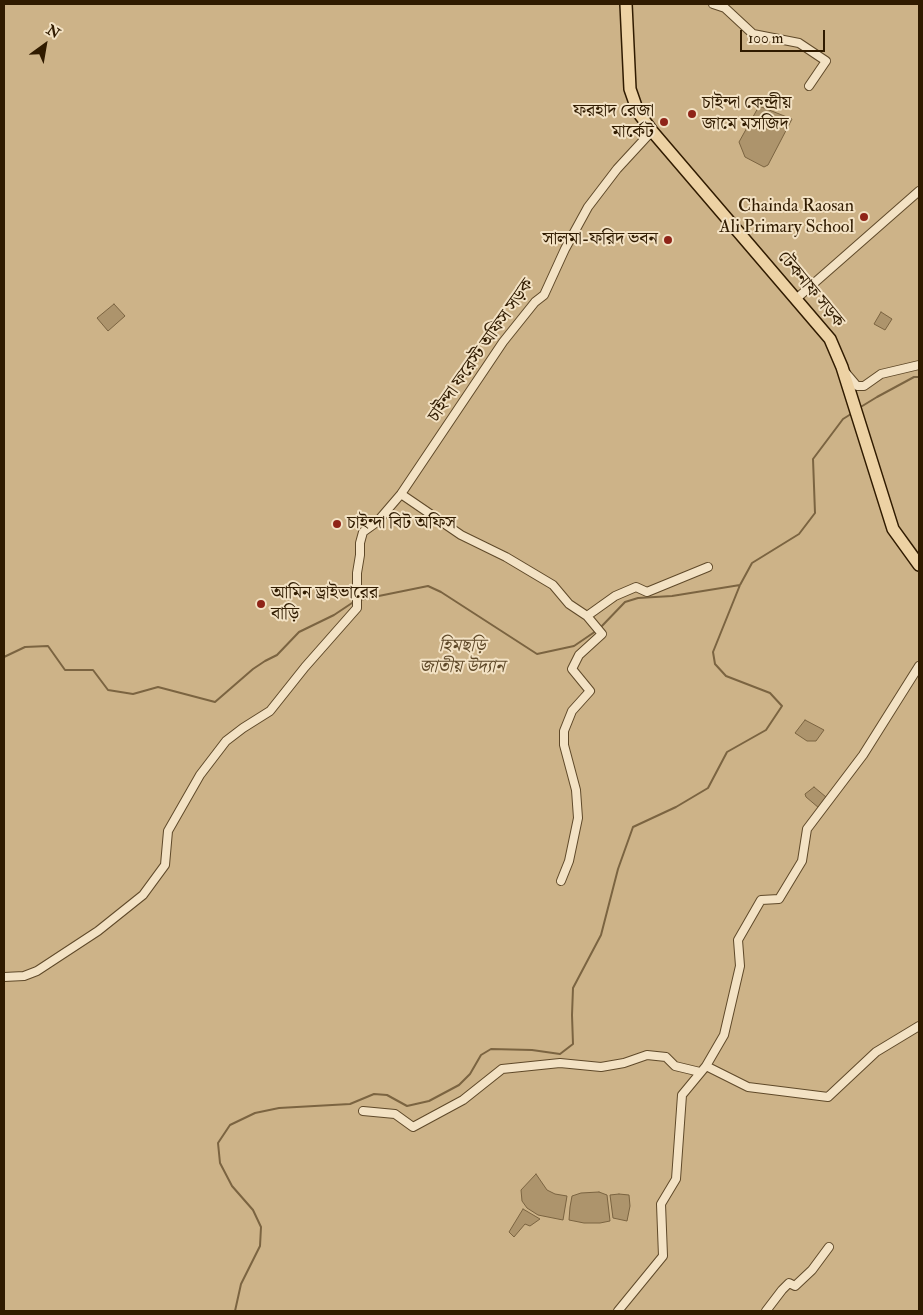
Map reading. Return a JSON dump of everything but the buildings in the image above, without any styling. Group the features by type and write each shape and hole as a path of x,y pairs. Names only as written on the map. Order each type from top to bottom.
{"highway":[{"name":"টেকনাফ সড়ক","path":"626,4 630,89 638,112 652,131 830,339 842,367 893,529 919,562"}],"street":[{"path":"713,4 725,8 754,34 799,43 826,61 809,86"},
{"name":"চাইন্দা ফরেস্ট অফিস সড়ক","path":"4,977 24,976 37,971 98,931 144,895 165,865 168,831 200,775 226,741 270,711 357,608 360,543 363,532 377,522 402,494 503,342 535,302 544,295 564,249 588,207 617,170 652,131"},
{"path":"796,299 919,191"},
{"path":"842,367 857,386 864,386 881,374 919,365"},
{"path":"402,494 461,535 506,557 553,585 569,604 590,618 602,634 579,655 572,669 590,691 572,711 564,731 564,745 576,790 578,818 569,861 561,881"},
{"path":"590,618 615,596 636,587 647,592 708,567"},
{"path":"618,1311 663,1256 661,1204 676,1179 682,1095 706,1066 724,1035 740,966 738,940 761,900 779,900 802,861 806,829 863,755 919,666"},
{"path":"706,1066 748,1087 828,1097 876,1052 919,1026"},
{"path":"363,1111 395,1114 413,1127 463,1100 502,1069 560,1063 601,1067 624,1063 646,1055 666,1057 675,1066 700,1072"},
{"path":"766,1311 789,1283 794,1286 812,1270 829,1247"}],"green space":[{"name":"হিমছড়ি জাতীয় উদ্যান","path":"4,4 919,4 919,1311 4,1311"}],"shaded area":[{"path":"759,106 792,119 768,165 764,167 745,157 739,142"},
{"path":"114,304 125,316 108,331 97,318"},
{"path":"881,312 892,319 885,330 874,324"},
{"path":"805,720 824,730 816,741 807,741 795,733"},
{"path":"814,787 826,797 819,808 805,794"},
{"path":"536,1174 547,1190 555,1194 567,1196 563,1220 538,1215 527,1208 522,1201 521,1190"},
{"path":"599,1192 607,1195 610,1221 584,1223 569,1220 572,1196 581,1193"},
{"path":"610,1195 629,1195 630,1206 627,1221 613,1218"},
{"path":"523,1209 540,1219 530,1226 525,1224 514,1237 509,1232"}],"waterway":[{"path":"859,408 914,377 919,377"},
{"path":"235,1311 241,1284 260,1246 261,1227 253,1210 232,1186 220,1163 218,1143 230,1125 255,1113 279,1108 350,1104 374,1094 387,1095 407,1106 429,1101 459,1085 470,1074 481,1055 491,1049 532,1050 560,1054 573,1044 573,988 601,935 618,869 633,827 676,807 708,788 727,752 766,730 782,706 770,693 726,676 715,664 713,652 740,585 752,563 799,534 815,513 813,459 843,419 851,414"},
{"path":"600,628 625,602 638,598 672,596 740,585"},
{"path":"359,600 428,586 441,592 537,654 574,646 596,631"},
{"path":"4,657 25,647 48,646 65,670 93,670 108,690 133,694 158,687 215,702 253,669 277,655 299,632 334,615 355,601"}],"place":[{"name":"চাইন্দা কেন্দ্রীয় জামে মসজিদ","path":"692,114"},
{"name":"ফরহাদ রেজা মার্কেট","path":"664,122"},
{"name":"Chainda Raosan Ali Primary School","path":"864,217"},
{"name":"সালমা-ফরিদ ভবন","path":"668,240"},
{"name":"চাইন্দা বিট অফিস","path":"337,524"},
{"name":"আমিন ড্রাইভারের বাড়ি","path":"261,604"}]}
